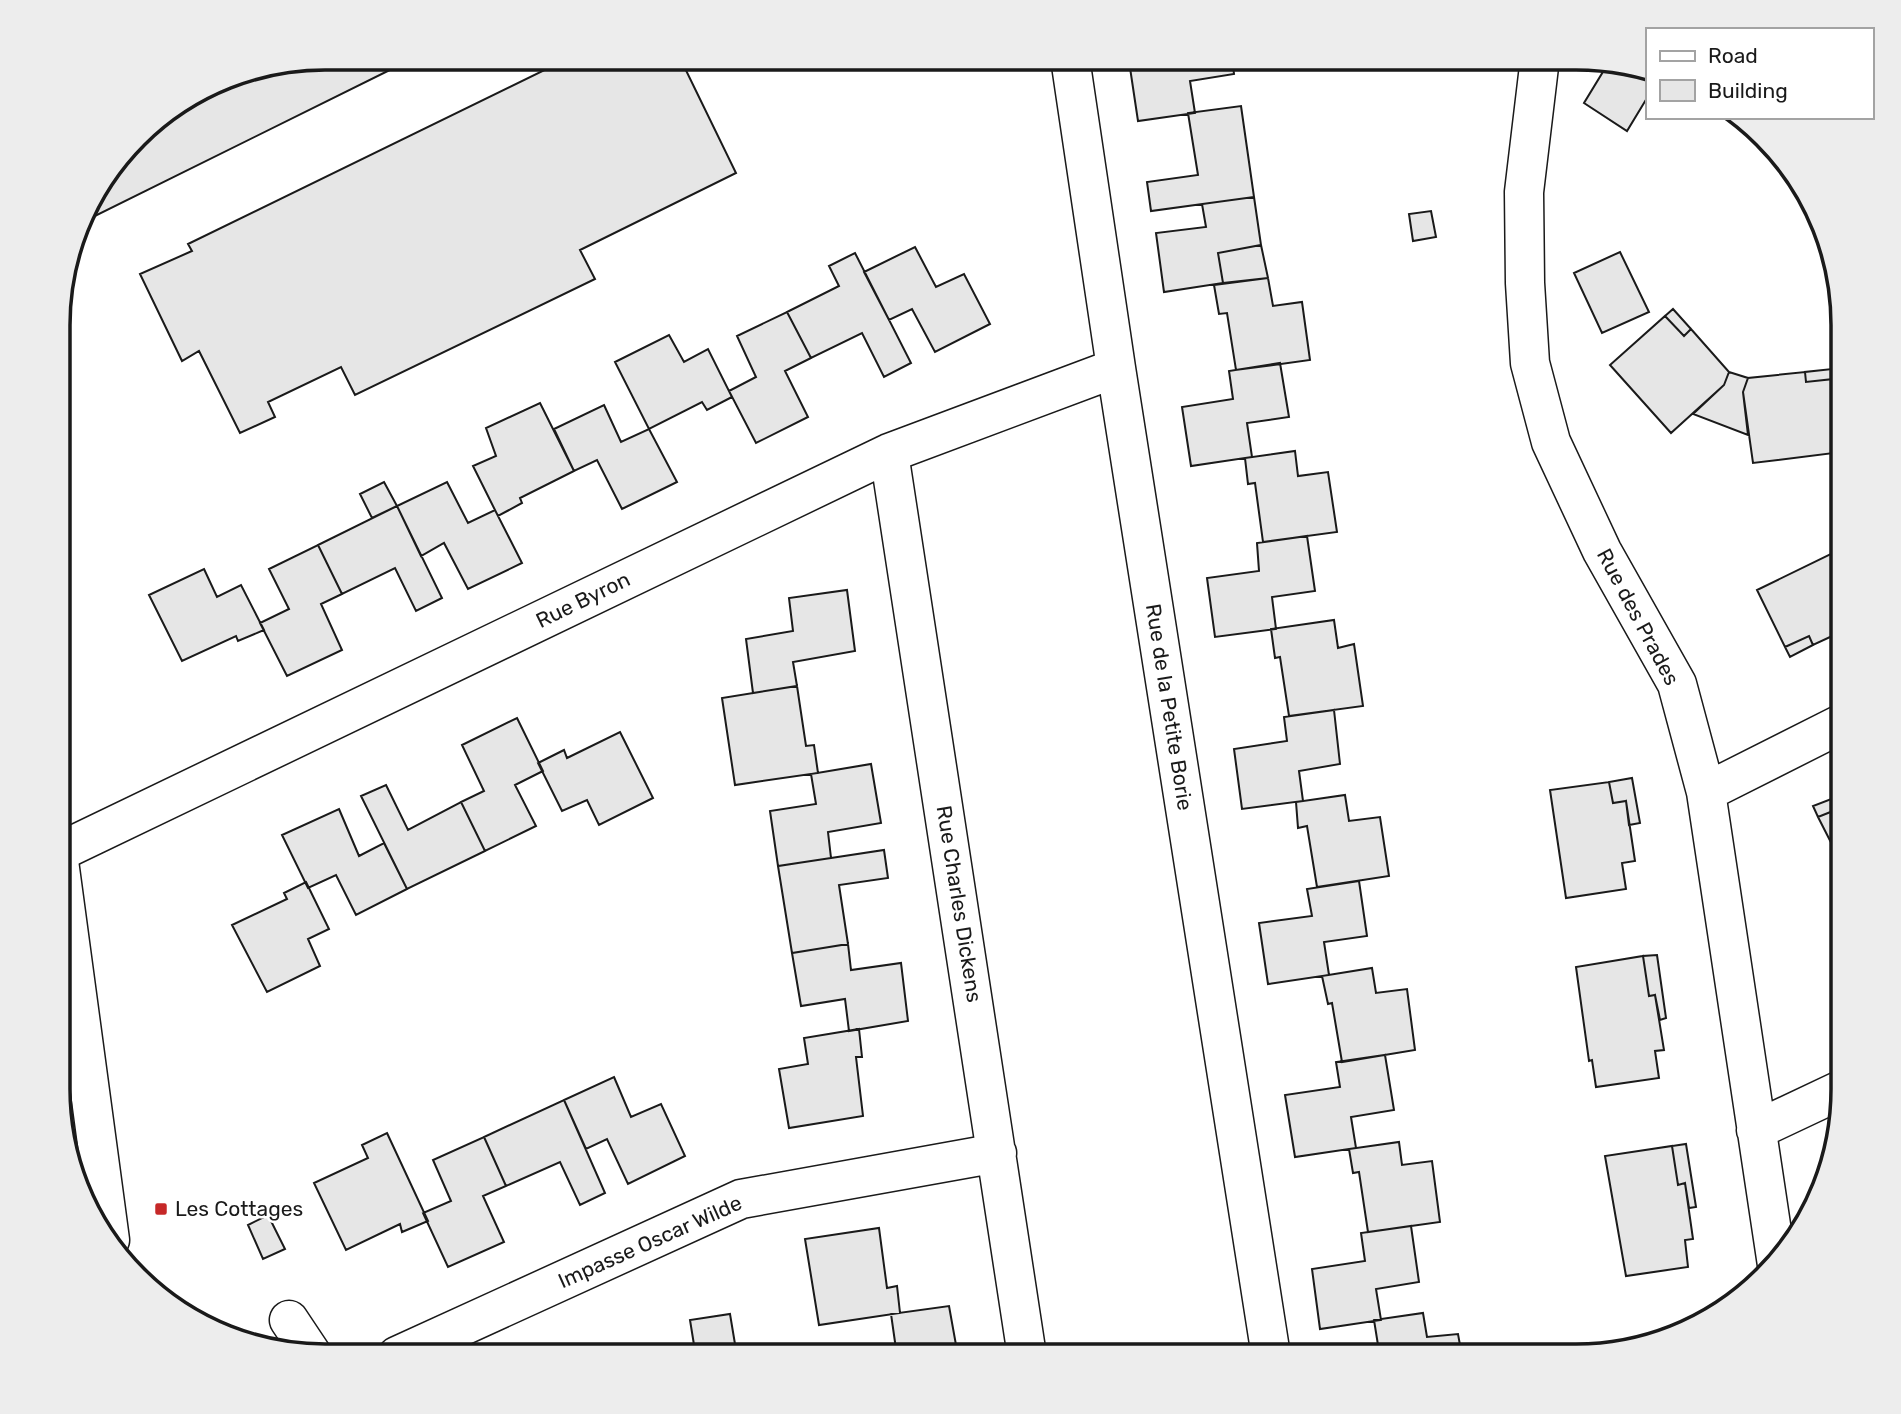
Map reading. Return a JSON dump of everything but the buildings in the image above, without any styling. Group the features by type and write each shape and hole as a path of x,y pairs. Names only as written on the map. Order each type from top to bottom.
{"street":[{"name":"Rue de la Petite Borie","path":"1072,70 1269,1344"},
{"name":"Rue des Prades","path":"1539,70 1524,192 1525,283 1530,363 1551,442 1602,551 1677,684 1706,793 1774,1249"},
{"name":"Rue Byron","path":"70,847 889,453 1116,368"},
{"name":"Rue Charles Dickens","path":"889,453 1025,1344"},
{"path":"1706,793 1831,729"},
{"path":"70,943 108,1223"},
{"path":"1756,1130 1831,1095"},
{"name":"Impasse Oscar Wilde","path":"423,1344 741,1199 998,1153"},
{"path":"289,1320 304,1343"}],"place":[{"name":"Les Cottages","path":"161,1209"}]}
